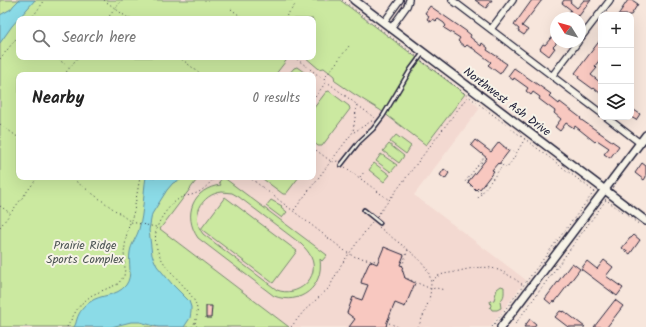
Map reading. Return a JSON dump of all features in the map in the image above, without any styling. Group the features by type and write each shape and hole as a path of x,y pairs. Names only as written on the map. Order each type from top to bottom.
{"street":[{"name":"Northwest Ash Drive","path":"354,0 384,22 421,55 601,194 644,223"},
{"path":"384,22 400,0"},
{"path":"391,28 409,0"},
{"path":"452,0 598,111"},
{"path":"491,29 513,0"},
{"path":"586,31 610,0"},
{"path":"552,76 573,48"},
{"path":"610,120 643,145"},
{"path":"501,327 601,194 643,145 646,135"}],"lane":[{"path":"341,164 383,116 421,55"},
{"path":"364,210 380,222"}],"path":[{"path":"33,16 45,0"},
{"path":"104,0 125,16"},
{"path":"109,16 122,0"},
{"path":"342,0 414,55 421,55 468,96 525,139 644,223"},
{"path":"286,16 294,5"},
{"path":"231,9 240,16"},
{"path":"0,59 16,39"},
{"path":"324,80 349,46"},
{"path":"60,60 70,68"},
{"path":"67,72 76,60"},
{"path":"183,60 198,72"},
{"path":"298,60 314,72"},
{"path":"294,211 354,132 376,119 316,74"},
{"path":"316,96 327,82"},
{"path":"291,327 304,311 329,288 341,264 348,254 468,96"},
{"path":"354,132 357,104"},
{"path":"0,124 16,136"},
{"path":"500,163 507,168 525,139"},
{"path":"503,147 504,146 516,154"},
{"path":"316,150 332,162 338,161 389,200"},
{"path":"482,194 465,182 485,156"},
{"path":"481,161 484,164"},
{"path":"478,198 503,165"},
{"path":"359,177 365,171"},
{"path":"0,227 36,180"},
{"path":"74,180 131,222 157,228"},
{"path":"67,327 81,304 92,295 110,288 121,281 125,272 124,253 127,232 134,211 139,180"},
{"path":"192,327 195,322 197,310 195,301 166,267 159,254 156,238 157,228 166,212 176,201 183,196 197,193 212,180"},
{"path":"252,180 348,254 376,261"},
{"path":"492,327 523,285 601,194"},
{"path":"513,327 601,194"},
{"path":"0,206 10,214"},
{"path":"378,226 422,261 432,281 426,306 418,327"},
{"path":"402,266 408,249"},
{"path":"432,281 437,276 442,274 474,267 484,267 495,268 504,272 523,285"},
{"path":"404,277 431,289 436,288 445,290"},
{"path":"195,322 197,327"},
{"path":"389,323 398,327"}],"shaded area":[{"path":"287,60 314,60 426,145 465,94 480,108 414,195 526,280 490,327 289,327 159,229 197,180 316,180 316,72 277,72"}],"green space":[{"name":"Prairie Ridge Sports Complex","path":"0,0 340,0 465,94 426,145 380,110 335,81 334,76 324,68 319,69 308,60 316,60 316,16 16,16 16,60 287,60 277,72 16,72 16,180 197,180 160,229 289,327 0,327"},
{"path":"297,67 304,72 291,72"},
{"path":"329,91 349,106 350,109 322,146 318,146 316,144 316,105 326,92"},
{"path":"396,135 411,146 406,154 390,142"},
{"path":"389,144 404,156 399,163 383,151"},
{"path":"381,154 397,165 391,172 376,161"},
{"path":"374,163 390,175 384,182 369,170"},
{"path":"221,180 227,180 327,255 322,261 320,259 318,278 314,286 308,292 293,298 274,296 198,238 193,229 191,220 193,204 203,191 211,187 221,185 219,182","holes":["222,192 232,193 301,244 309,253 313,265 313,272 310,279 299,289 285,292 277,290 203,234 199,227 198,221 198,214 203,202 208,197"]},
{"path":"264,180 297,180 286,194 283,194"},
{"path":"225,197 297,251 273,283 201,229"},
{"path":"271,200 282,206 281,207 287,212 282,218 266,206"},
{"path":"501,286 504,287 504,291 500,301 501,308 492,310 490,307 490,301 494,300 497,289"}],"water":[{"path":"19,0 35,0 21,16 16,16 16,21 0,43 0,15 11,9"},
{"path":"146,180 180,180 173,183 167,190 152,214 149,230 152,255 157,266 189,301 191,307 190,318 184,327 158,327 140,322 131,322 111,327 74,327 80,312 84,307 94,299 118,292 126,285 130,273 130,252 141,223"}],"building":[{"path":"475,0 492,0 486,8"},
{"path":"532,0 542,0 522,26 528,30 524,35 518,31 519,29 514,25"},
{"path":"564,0 571,0 570,2 577,8 584,0 591,0 582,12 570,12 571,10 562,3"},
{"path":"628,0 632,0 638,4 633,12 620,12"},
{"path":"430,6 466,31 471,35 470,37 481,46 482,43 488,48 487,50 507,64 500,74 488,65 491,62 471,47 467,45 465,47 458,41 460,38 444,28 446,26 444,23 438,19 436,21 433,19 431,22 427,19 429,16 425,13"},
{"path":"550,39 550,48 555,48 549,56 540,49 543,44 545,45"},
{"path":"598,43 598,62 595,66 597,68 591,75 598,81 598,91 578,78 579,76 575,73"},
{"path":"514,68 551,94 549,96 559,104 560,102 581,118 580,119 619,146 610,158 604,154 609,148 597,140 595,142 575,126 574,128 566,123 560,131 555,127 561,119 554,113 555,111 539,99 540,97 533,92 531,95 526,91 528,88 514,78 513,80 508,76"},
{"path":"634,110 640,114 636,120 634,119"},
{"path":"475,140 491,152 499,142 509,151 499,164 498,163 492,170 494,171 480,189 478,188 476,190 468,182 487,158 471,145"},
{"path":"642,163 646,166 646,177 644,180 635,173"},
{"path":"444,169 449,173 445,179 440,175"},
{"path":"634,235 640,240 630,254 622,248"},
{"path":"384,247 404,255 400,265 403,266 402,269 405,278 415,283 405,307 395,303 386,327 349,327 355,319 347,313 353,297 362,300 368,285 361,283 362,279 370,261 377,264"},
{"path":"604,260 613,267 606,276 623,288 617,296 581,269 587,261 597,269"},
{"path":"572,263 580,269 555,302 553,301 551,304 545,299"},
{"path":"615,300 623,306 607,327 594,327"},
{"path":"206,306 212,306 211,318 206,318"},
{"path":"560,311 564,311 585,327 568,327 555,317"},
{"path":"530,319 536,324 534,327 524,327"}]}
